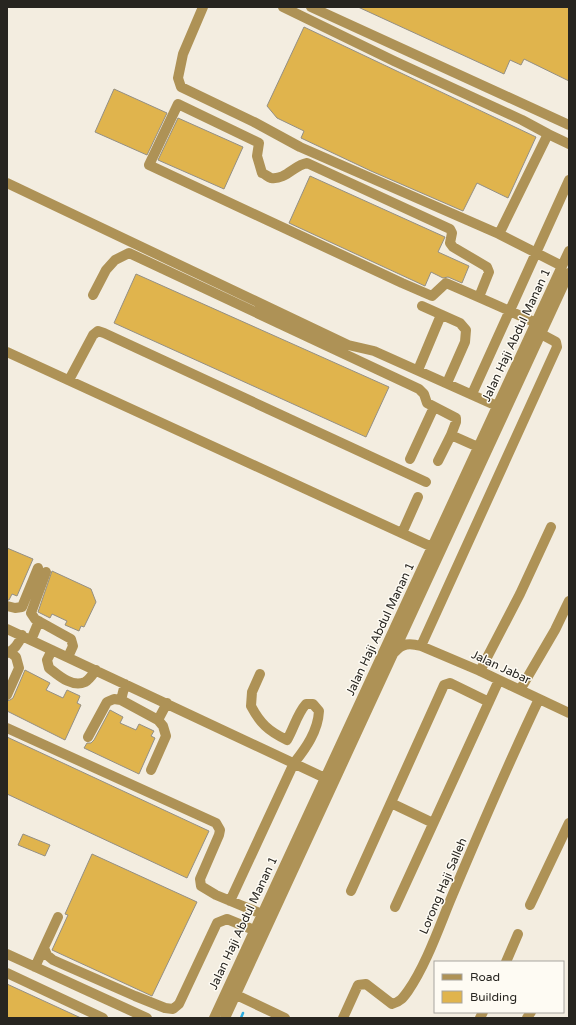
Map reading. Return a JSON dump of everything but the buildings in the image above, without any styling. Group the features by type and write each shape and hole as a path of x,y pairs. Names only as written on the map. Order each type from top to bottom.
{"street":[{"path":"203,7 183,54 178,78 181,87 254,122 300,147 498,234 536,253 565,270"},
{"path":"283,7 394,61 522,120 569,144"},
{"path":"311,7 569,125"},
{"path":"479,297 489,272 487,267 453,248 450,243 452,233 450,229 308,163 302,164 286,175 271,178 262,173 257,156 259,143 178,104 148,165 432,296 446,283 536,323"},
{"path":"498,234 548,134"},
{"path":"472,394 569,180"},
{"path":"7,183 348,344 374,350 497,406"},
{"name":"Jalan Haji Abdul Manan 1","path":"214,1018 248,967 407,622 546,336 569,251"},
{"path":"93,295 106,270 115,260 129,253 419,389 424,394 426,402 456,418 451,435 438,461"},
{"name":"Jalan Haji Abdul Manan 1","path":"225,1018 231,993 254,930 536,323 565,270"},
{"path":"422,306 460,324 466,330 465,342 448,383"},
{"path":"418,370 441,315"},
{"path":"69,380 94,335 98,331 426,482"},
{"path":"421,646 557,347 556,342 546,336"},
{"path":"7,352 432,547"},
{"path":"410,459 434,406"},
{"path":"451,435 478,447"},
{"path":"402,533 418,497"},
{"path":"480,671 520,594 551,527"},
{"path":"7,606 15,608 22,607 42,570 31,613 39,622 71,639 73,646 68,657"},
{"path":"520,690 555,630 569,601"},
{"path":"7,695 19,668 16,657 8,652 26,638 39,622"},
{"path":"407,622 409,636 421,646"},
{"path":"7,628 325,778"},
{"path":"393,653 405,644 421,646"},
{"name":"Jalan Jabar","path":"421,646 568,711"},
{"path":"52,650 47,660 49,668 60,677 70,682 85,682 96,670"},
{"path":"230,901 294,763 307,746 319,719 319,711 313,704 306,704 301,710 286,740 264,726 251,706 252,692 260,674"},
{"path":"395,907 499,680"},
{"path":"351,891 444,685 450,683 457,685 489,702"},
{"path":"121,700 125,684"},
{"path":"88,737 106,702 114,699 121,700 158,720 163,726 166,736 151,770"},
{"name":"Lorong Haji Salleh","path":"343,1018 358,985 366,984 392,1004 399,1002 408,991 435,938 510,760 539,699"},
{"path":"158,720 167,704"},
{"path":"7,728 216,823 220,830 219,835 200,879 201,886 216,896 262,914"},
{"path":"391,803 433,823"},
{"path":"530,905 569,823"},
{"path":"35,967 58,917"},
{"path":"44,948 53,960 134,996 165,1008 173,1009 179,1004 217,923 227,919 254,930"},
{"path":"506,961 518,934"},
{"path":"7,954 147,1018"},
{"path":"248,967 246,984 248,993 260,1007"},
{"path":"7,973 103,1018"},
{"path":"231,993 285,1018"},
{"path":"225,1018 240,1005 260,1007"}],"waterway":[{"path":"241,1018 243,1013"}]}
